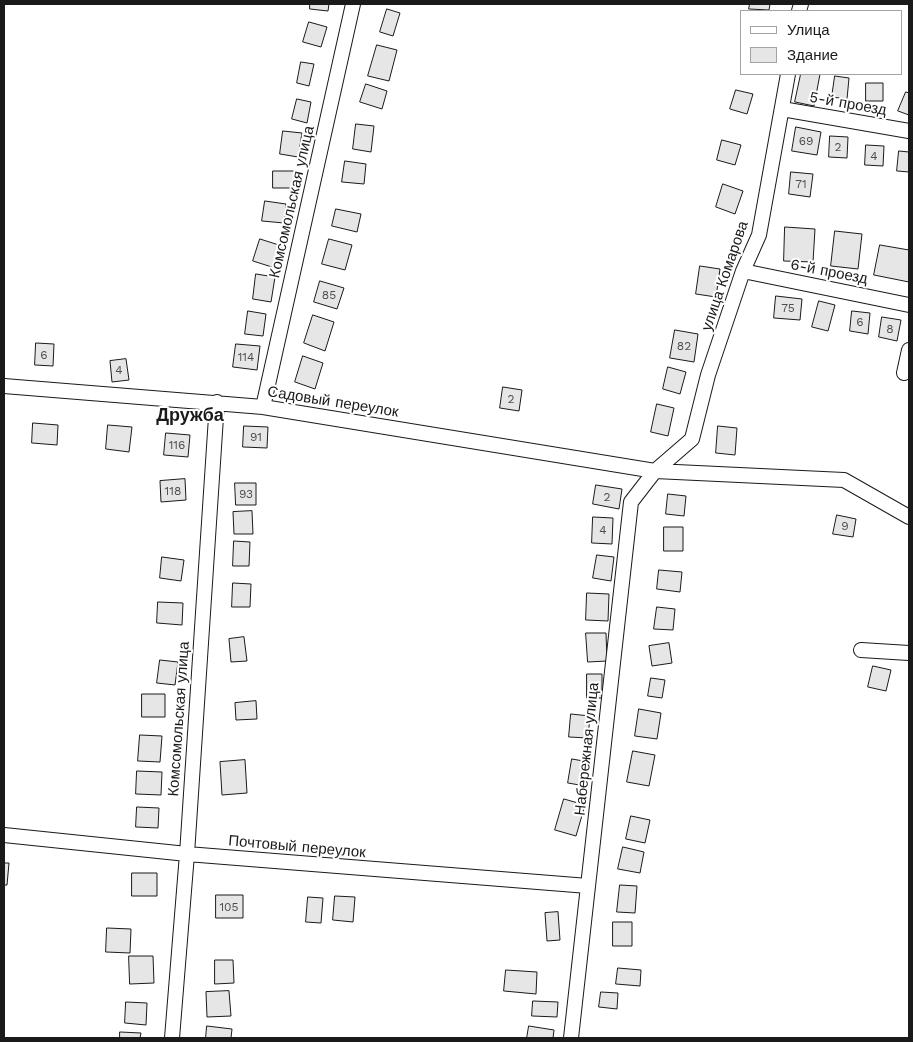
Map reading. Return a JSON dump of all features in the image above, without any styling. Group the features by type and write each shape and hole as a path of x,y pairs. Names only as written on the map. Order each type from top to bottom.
{"street":[{"name":"Комсомольская улица","path":"264,407 353,4"},
{"name":"улица Комарова","path":"655,471 692,438 708,375 743,271 759,235 788,75"},
{"name":"5-й проезд","path":"782,109 909,131"},
{"name":"6-й проезд","path":"743,271 909,305"},
{"path":"904,373 909,350"},
{"name":"Садовый переулок","path":"4,386 264,407 655,471 844,480 909,517"},
{"name":"Комсомольская улица","path":"172,1038 187,854 217,402"},
{"name":"Набережная улица","path":"570,1038 630,502 655,471"},
{"path":"861,650 909,653"},
{"name":"Почтовый переулок","path":"4,835 187,854 588,886"}],"building":[{"path":"310,4 329,4 328,11 310,9"},
{"path":"750,4 770,4 769,10 749,9"},
{"path":"387,9 400,13 393,36 380,32"},
{"path":"309,22 327,27 321,47 303,42"},
{"path":"377,45 397,50 389,81 368,76"},
{"path":"301,62 314,64 309,86 297,83"},
{"path":"801,75 820,75 814,106 795,102"},
{"path":"835,76 849,78 847,99 832,97"},
{"path":"866,83 883,83 883,101 866,101"},
{"path":"366,84 387,91 382,109 360,102"},
{"path":"736,90 753,94 747,114 730,109"},
{"path":"906,92 909,93 909,115 898,111"},
{"path":"297,99 311,102 307,123 292,119"},
{"path":"356,124 374,126 371,152 353,149"},
{"path":"796,127 821,132 817,155 792,151"},
{"path":"283,131 302,133 298,157 280,154"},
{"path":"830,136 848,137 847,158 829,157"},
{"path":"722,140 741,145 735,165 717,160"},
{"path":"866,145 884,146 883,166 865,165"},
{"path":"899,151 909,152 909,172 897,171"},
{"path":"345,161 366,164 364,184 342,182"},
{"path":"273,171 295,171 295,188 273,188"},
{"path":"791,172 813,174 810,197 789,194"},
{"path":"723,184 743,191 735,214 716,207"},
{"path":"265,201 286,204 284,223 262,221"},
{"path":"336,209 361,214 357,232 332,226"},
{"path":"785,227 815,229 813,262 784,261"},
{"path":"835,231 862,234 858,269 831,266"},
{"path":"260,239 282,246 275,268 253,261"},
{"path":"329,239 352,245 345,270 322,264"},
{"path":"880,245 909,250 909,282 874,275"},
{"path":"700,266 720,269 716,297 696,294"},
{"path":"256,274 275,277 271,302 253,299"},
{"path":"320,281 344,288 337,309 314,302"},
{"path":"776,296 802,299 800,320 774,318"},
{"path":"819,301 835,305 828,331 812,327"},
{"path":"248,311 266,314 263,336 245,334"},
{"path":"852,311 870,313 868,334 850,331"},
{"path":"313,315 334,322 325,351 304,343"},
{"path":"882,317 901,320 897,341 879,337"},
{"path":"675,330 698,334 694,362 670,358"},
{"path":"36,343 54,344 53,366 35,365"},
{"path":"236,344 260,346 257,370 233,367"},
{"path":"303,356 323,363 315,389 295,382"},
{"path":"126,359 129,380 112,382 110,361"},
{"path":"668,367 686,372 680,394 663,389"},
{"path":"503,387 522,390 519,411 500,408"},
{"path":"657,404 674,408 668,436 651,432"},
{"path":"33,423 58,425 57,445 32,443"},
{"path":"108,425 132,427 129,452 106,449"},
{"path":"244,426 268,427 267,448 243,447"},
{"path":"718,426 737,428 735,455 716,453"},
{"path":"166,433 190,435 188,457 164,455"},
{"path":"185,479 186,500 161,502 160,481"},
{"path":"235,483 256,483 256,505 236,505"},
{"path":"596,485 622,489 619,509 593,504"},
{"path":"668,494 686,496 684,516 666,514"},
{"path":"252,511 253,534 234,534 233,512"},
{"path":"837,515 856,519 853,537 833,534"},
{"path":"593,517 613,518 612,544 592,543"},
{"path":"664,527 683,527 683,551 664,551"},
{"path":"234,541 250,542 249,566 233,566"},
{"path":"597,555 614,557 611,581 593,578"},
{"path":"162,557 184,560 181,581 160,578"},
{"path":"659,570 682,572 680,592 657,589"},
{"path":"233,583 251,584 250,607 232,607"},
{"path":"587,593 609,594 608,621 586,620"},
{"path":"158,602 183,603 182,625 157,623"},
{"path":"657,607 675,609 673,630 654,629"},
{"path":"586,633 606,633 607,661 588,662"},
{"path":"244,637 247,661 231,662 229,639"},
{"path":"669,643 672,663 652,666 649,646"},
{"path":"160,660 178,662 175,685 157,683"},
{"path":"873,666 891,670 886,691 868,687"},
{"path":"587,674 602,674 602,698 587,698"},
{"path":"651,678 665,680 662,698 648,696"},
{"path":"142,694 165,694 165,717 142,717"},
{"path":"256,701 257,719 236,720 235,703"},
{"path":"639,709 661,713 657,739 635,736"},
{"path":"571,714 590,716 588,738 569,737"},
{"path":"140,735 162,736 160,762 138,761"},
{"path":"633,751 655,755 649,786 627,782"},
{"path":"572,759 589,762 585,786 568,783"},
{"path":"245,760 247,793 222,795 220,762"},
{"path":"137,771 162,772 161,795 136,794"},
{"path":"564,799 585,805 576,836 555,830"},
{"path":"137,807 159,808 158,828 136,827"},
{"path":"631,816 650,820 645,843 626,839"},
{"path":"623,847 644,852 640,873 618,869"},
{"path":"4,863 9,863 7,885 4,885"},
{"path":"132,873 157,873 157,896 132,896"},
{"path":"620,885 637,886 635,913 617,912"},
{"path":"216,895 243,895 243,918 216,918"},
{"path":"335,896 355,897 353,922 333,920"},
{"path":"308,897 323,898 321,923 306,922"},
{"path":"558,912 560,940 547,941 545,913"},
{"path":"613,922 632,922 632,946 613,946"},
{"path":"107,928 131,929 130,953 106,952"},
{"path":"129,956 153,956 154,983 130,984"},
{"path":"215,960 233,960 234,983 215,984"},
{"path":"618,968 641,970 640,986 616,984"},
{"path":"506,970 537,972 536,994 504,991"},
{"path":"229,991 231,1016 207,1017 206,992"},
{"path":"601,992 618,993 617,1009 599,1007"},
{"path":"533,1001 558,1002 557,1017 532,1016"},
{"path":"126,1002 147,1003 146,1025 125,1023"},
{"path":"207,1026 232,1029 231,1038 206,1038"},
{"path":"529,1026 554,1030 553,1038 527,1038"},
{"path":"120,1032 141,1033 140,1038 120,1038"}],"district":[{"name":"Дружба","path":"190,416"}]}
